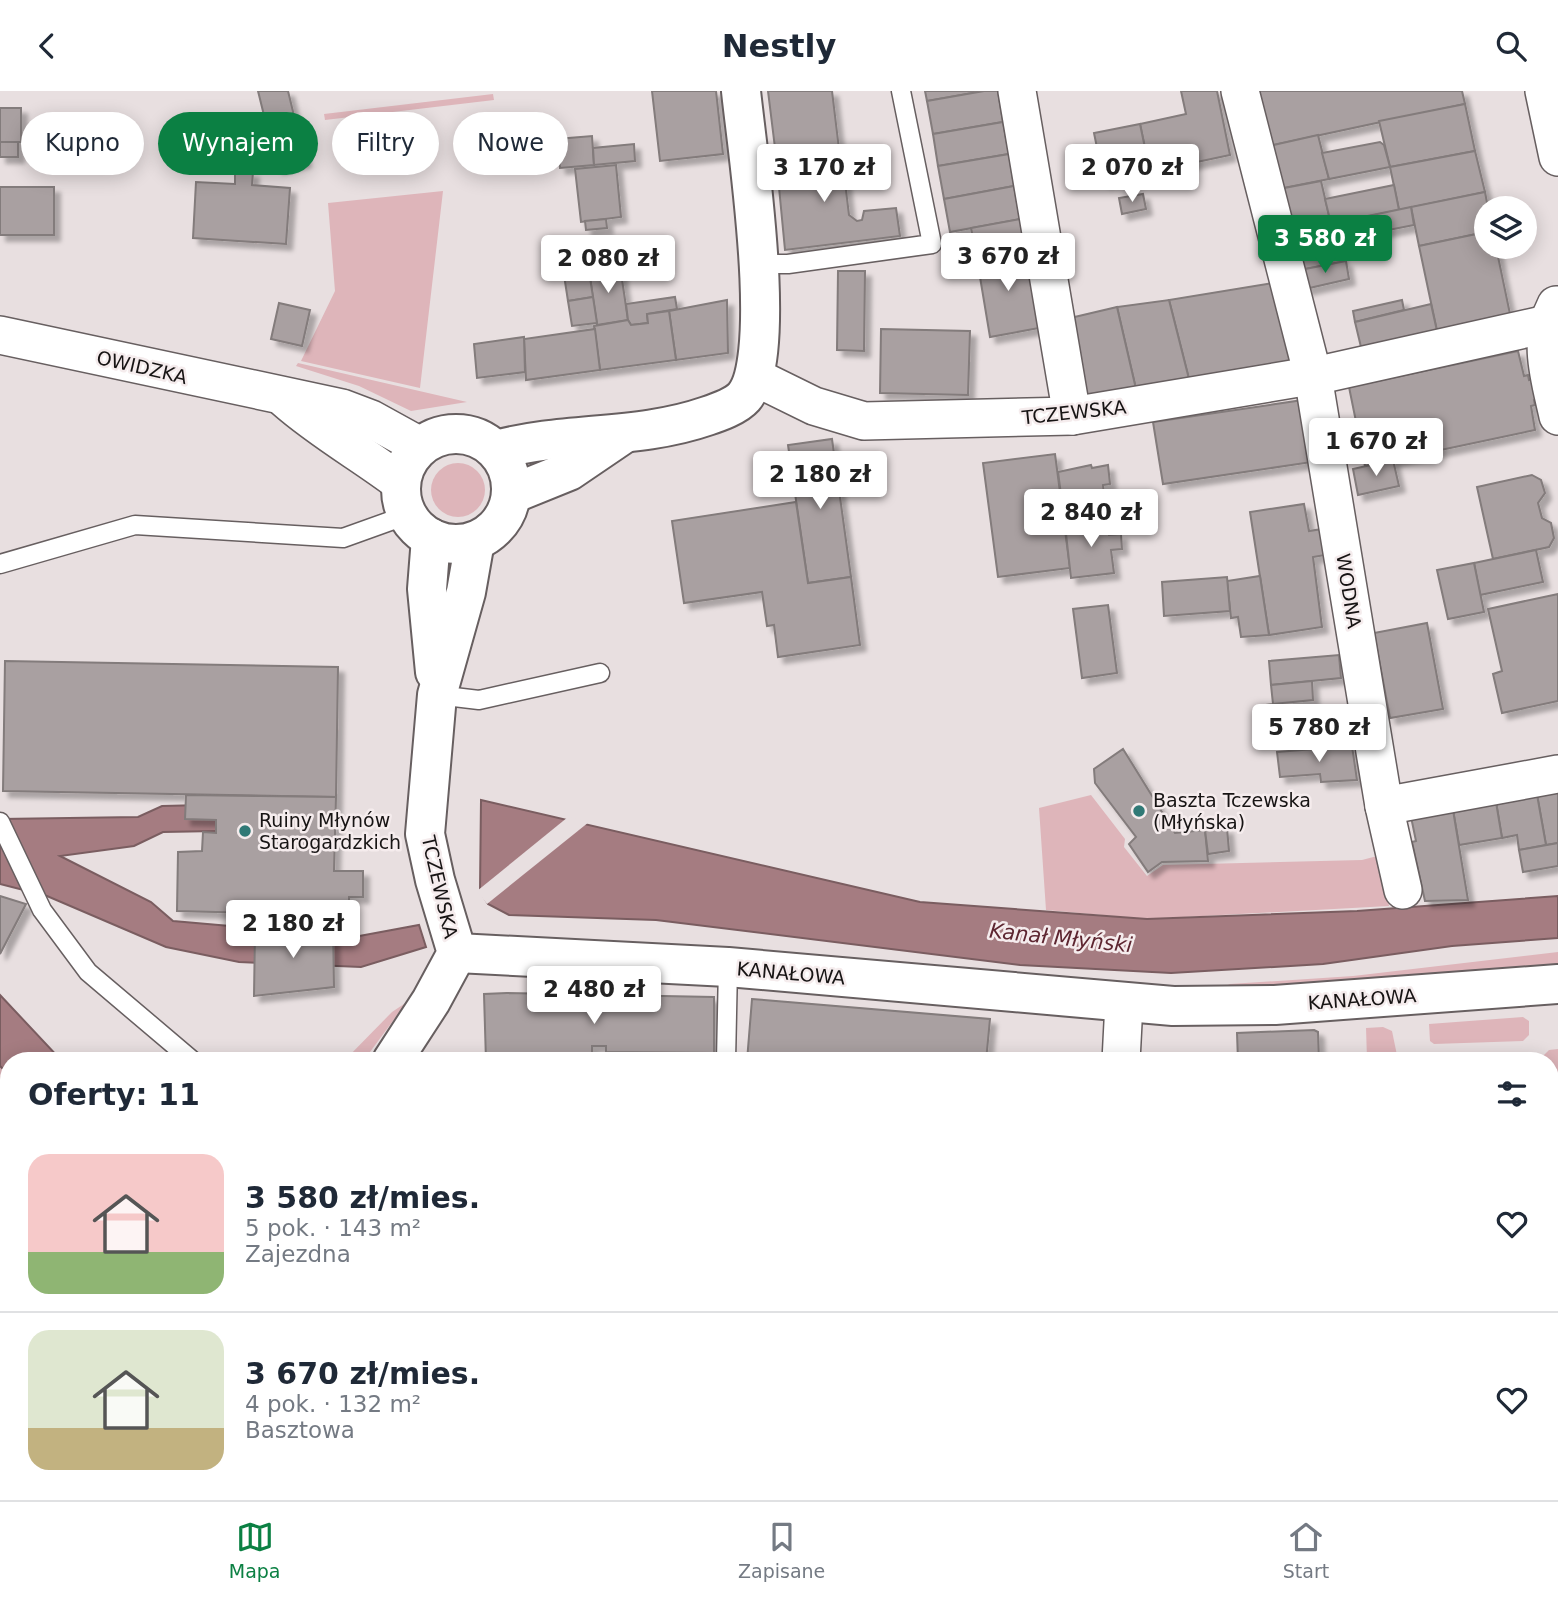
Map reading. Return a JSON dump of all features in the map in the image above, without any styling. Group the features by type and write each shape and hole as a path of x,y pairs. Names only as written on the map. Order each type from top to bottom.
{"street":[{"path":"496,450 556,438 622,435 705,417 728,408 743,398 755,377 760,318 758,264 741,91"},
{"path":"1017,91 1072,417"},
{"name":"WODNA","path":"1240,91 1313,376 1384,806 1403,890"},
{"path":"1544,91 1558,157"},
{"path":"1553,313 1545,346 1558,416"},
{"name":"TCZEWSKA","path":"755,377 790,397 864,421 1072,417 1313,376 1553,313"},
{"name":"OWIDZKA","path":"0,335 284,398 342,408 371,419 420,446"},
{"name":"OWIDZKA","path":"284,398 316,427 354,448 413,512"},
{"path":"451,433 468,434 496,450 509,470 512,494 500,523 475,541 452,544 413,512 407,463 420,446 451,433"},
{"path":"512,494 569,471 622,435"},
{"name":"TCZEWSKA","path":"398,1052 431,1002 457,953 435,880 425,834 437,695 427,589 413,512"},
{"name":"TCZEWSKA","path":"437,695 466,592 475,541"},
{"path":"1384,806 1558,774"},
{"name":"KANAŁOWA","path":"457,953 728,967 1124,1003 1275,1005 1558,984"},
{"path":"1121,1052 1124,1003"}],"lane":[{"path":"758,264 788,264 932,244 901,91"},
{"path":"1,568 135,525 343,538 413,512"},
{"path":"437,695 479,700 600,673"},
{"path":"0,822 42,911 88,972 182,1052"},
{"path":"726,1052 728,967"}],"shaded area":[{"path":"493,94 494,100 393,112 341,112"},
{"path":"332,113 332,119 325,120 324,114"},
{"path":"443,191 420,388 301,361 335,291 328,203"},
{"path":"298,363 467,402 411,411 359,386 296,366"},
{"path":"458,463 477,471 485,490 477,509 458,517 439,509 431,490 439,471"},
{"path":"1091,795 1125,839 1124,847 1147,876 1163,865 1362,860 1381,855 1389,906 1147,919 1046,910 1039,808"},
{"path":"1558,952 1558,965 1359,982 1221,988 1230,984 1353,976"},
{"path":"407,1002 370,1052 353,1052 392,1012"},
{"path":"1523,1017 1529,1021 1529,1035 1523,1041 1434,1044 1430,1041 1429,1024"},
{"path":"1383,1027 1392,1031 1396,1052 1367,1052 1366,1028"}],"water":[{"name":"Kanał Młyński","path":"481,800 920,902 1147,919 1357,911 1558,896 1558,938 1452,946 1323,964 1171,973 1020,965 656,920 509,915 488,904 480,891"},
{"path":"330,802 332,829 163,832 134,846 60,856 151,902 173,921 354,937 419,925 426,947 361,967 239,962 166,947 47,896 0,884 0,819 138,817 162,806"},
{"path":"0,995 53,1052 0,1052"}],"pier":[{"path":"568,817 589,822 487,904 477,891"}],"building":[{"path":"258,91 288,91 293,112 263,112"},
{"path":"652,91 716,91 723,154 660,161"},
{"path":"768,91 832,91 839,149 776,156"},
{"path":"925,91 984,91 927,101"},
{"path":"998,91 1003,122 933,134 927,101"},
{"path":"1181,91 1217,91 1230,155 1150,172 1140,124 1186,114"},
{"path":"1255,91 1462,91 1465,104 1269,146"},
{"path":"1465,104 1475,151 1390,167 1379,121"},
{"path":"0,108 21,108 21,142 0,142"},
{"path":"1003,122 1009,154 938,166 933,134"},
{"path":"1140,124 1150,172 1104,182 1094,133"},
{"path":"1318,135 1329,179 1279,189 1269,146"},
{"path":"592,136 594,165 568,167 568,138"},
{"path":"0,142 18,142 18,157 0,157"},
{"path":"1380,142 1384,145 1390,167 1329,179 1322,153"},
{"path":"634,144 635,161 594,165 593,148"},
{"path":"841,149 849,215 857,221 862,220 864,211 896,208 900,236 785,250 776,156"},
{"path":"1475,151 1485,192 1399,210 1390,167"},
{"path":"1009,154 1014,186 944,199 938,166"},
{"path":"616,165 621,217 581,222 575,169"},
{"path":"235,175 253,175 252,185 290,188 286,244 193,238 196,182 235,184"},
{"path":"1321,181 1331,224 1290,232 1279,189"},
{"path":"1394,185 1399,210 1331,224 1325,199"},
{"path":"1014,186 1020,219 950,232 944,199"},
{"path":"0,187 54,187 54,235 0,235"},
{"path":"1485,192 1486,196 1474,196 1474,235 1419,246 1411,207"},
{"path":"1143,194 1146,209 1122,214 1119,198"},
{"path":"1411,207 1414,225 1338,240 1334,223"},
{"path":"606,219 607,228 586,230 585,221"},
{"path":"1020,219 1026,250 977,259 971,228"},
{"path":"1334,223 1342,262 1300,270 1290,232"},
{"path":"1474,235 1474,259 1499,259 1510,314 1437,331 1419,246"},
{"path":"1026,250 1039,328 990,337 977,259"},
{"path":"1346,261 1349,279 1305,289 1300,270"},
{"path":"620,266 628,320 597,325 589,271"},
{"path":"589,271 593,297 568,301 564,275"},
{"path":"838,271 865,271 864,351 837,350"},
{"path":"1273,283 1292,362 1189,379 1169,300"},
{"path":"593,297 597,323 572,326 568,301"},
{"path":"675,297 677,309 647,314 648,323 631,325 628,320 626,304"},
{"path":"727,300 728,353 676,360 669,311"},
{"path":"1169,300 1189,379 1136,389 1117,307"},
{"path":"1402,300 1404,310 1355,322 1353,311"},
{"path":"279,303 310,310 302,346 271,339"},
{"path":"1431,304 1437,331 1361,347 1355,322"},
{"path":"1117,307 1136,389 1084,399 1066,319"},
{"path":"669,311 676,360 600,370 594,326 628,320 631,325 648,323 647,314"},
{"path":"595,329 600,370 526,380 524,339"},
{"path":"881,329 970,331 968,395 880,393"},
{"path":"524,337 525,372 477,378 474,344"},
{"path":"1518,351 1524,376 1528,375 1529,380 1535,379 1539,398 1534,400 1535,405 1531,406 1535,430 1365,466 1349,387"},
{"path":"1303,400 1312,462 1163,484 1153,422"},
{"path":"832,439 851,577 808,583 788,445"},
{"path":"1055,454 1070,568 998,577 983,463"},
{"path":"1393,460 1399,486 1358,495 1353,469"},
{"path":"1091,465 1092,468 1108,465 1110,484 1103,485 1107,520 1065,525 1058,472"},
{"path":"1532,475 1541,480 1545,493 1538,503 1542,518 1551,523 1554,538 1549,547 1493,559 1477,487"},
{"path":"796,502 808,583 851,577 860,645 778,657 774,625 767,626 762,592 684,603 672,521"},
{"path":"1304,504 1309,531 1322,529 1325,555 1313,557 1322,627 1269,635 1250,512"},
{"path":"1107,520 1109,535 1121,534 1122,549 1111,550 1114,573 1071,578 1065,525"},
{"path":"1536,550 1543,582 1480,595 1474,563"},
{"path":"1474,563 1484,612 1448,619 1437,570"},
{"path":"1260,576 1269,635 1241,637 1238,617 1231,618 1227,581"},
{"path":"1227,577 1230,611 1164,616 1162,582"},
{"path":"1558,594 1558,701 1502,713 1493,674 1502,671 1488,609"},
{"path":"1108,605 1117,673 1082,678 1073,609"},
{"path":"1427,623 1443,709 1390,718 1374,633"},
{"path":"1339,655 1341,678 1271,685 1269,661"},
{"path":"5,661 338,667 336,797 3,791"},
{"path":"1312,681 1313,700 1273,704 1271,685"},
{"path":"1273,704 1275,723 1259,724 1257,706"},
{"path":"1352,746 1357,780 1321,782 1320,774 1280,777 1277,752"},
{"name":"Baszta Tczewska (Młyńska)","path":"1123,749 1175,833 1205,830 1208,861 1162,862 1148,872 1129,844 1136,837 1095,783 1094,769"},
{"path":"1558,786 1558,843 1546,845 1536,789"},
{"path":"1536,789 1546,845 1519,850 1517,835 1502,838 1495,796"},
{"path":"186,795 336,797 334,871 363,871 363,897 349,897 349,927 255,931 255,913 177,911 178,852 202,851 203,832 216,833 216,820 185,819"},
{"path":"1495,796 1502,838 1459,845 1452,804"},
{"path":"1452,804 1468,900 1425,901 1412,842 1416,841 1410,812"},
{"path":"1227,828 1229,851 1208,854 1205,830"},
{"path":"1558,843 1558,866 1523,872 1519,850"},
{"path":"0,896 26,904 0,954"},
{"path":"333,927 334,987 254,996 255,931"},
{"path":"484,994 714,997 714,1052 606,1052 606,1046 592,1046 592,1052 486,1052"},
{"path":"752,999 990,1019 987,1052 748,1052"},
{"path":"1314,1030 1318,1032 1319,1052 1238,1052 1237,1033"}],"place":[{"name":"Baszta Tczewska (Młyńska)","path":"1139,811"},
{"name":"Ruiny Młynów Starogardzkich","path":"245,831"}]}
